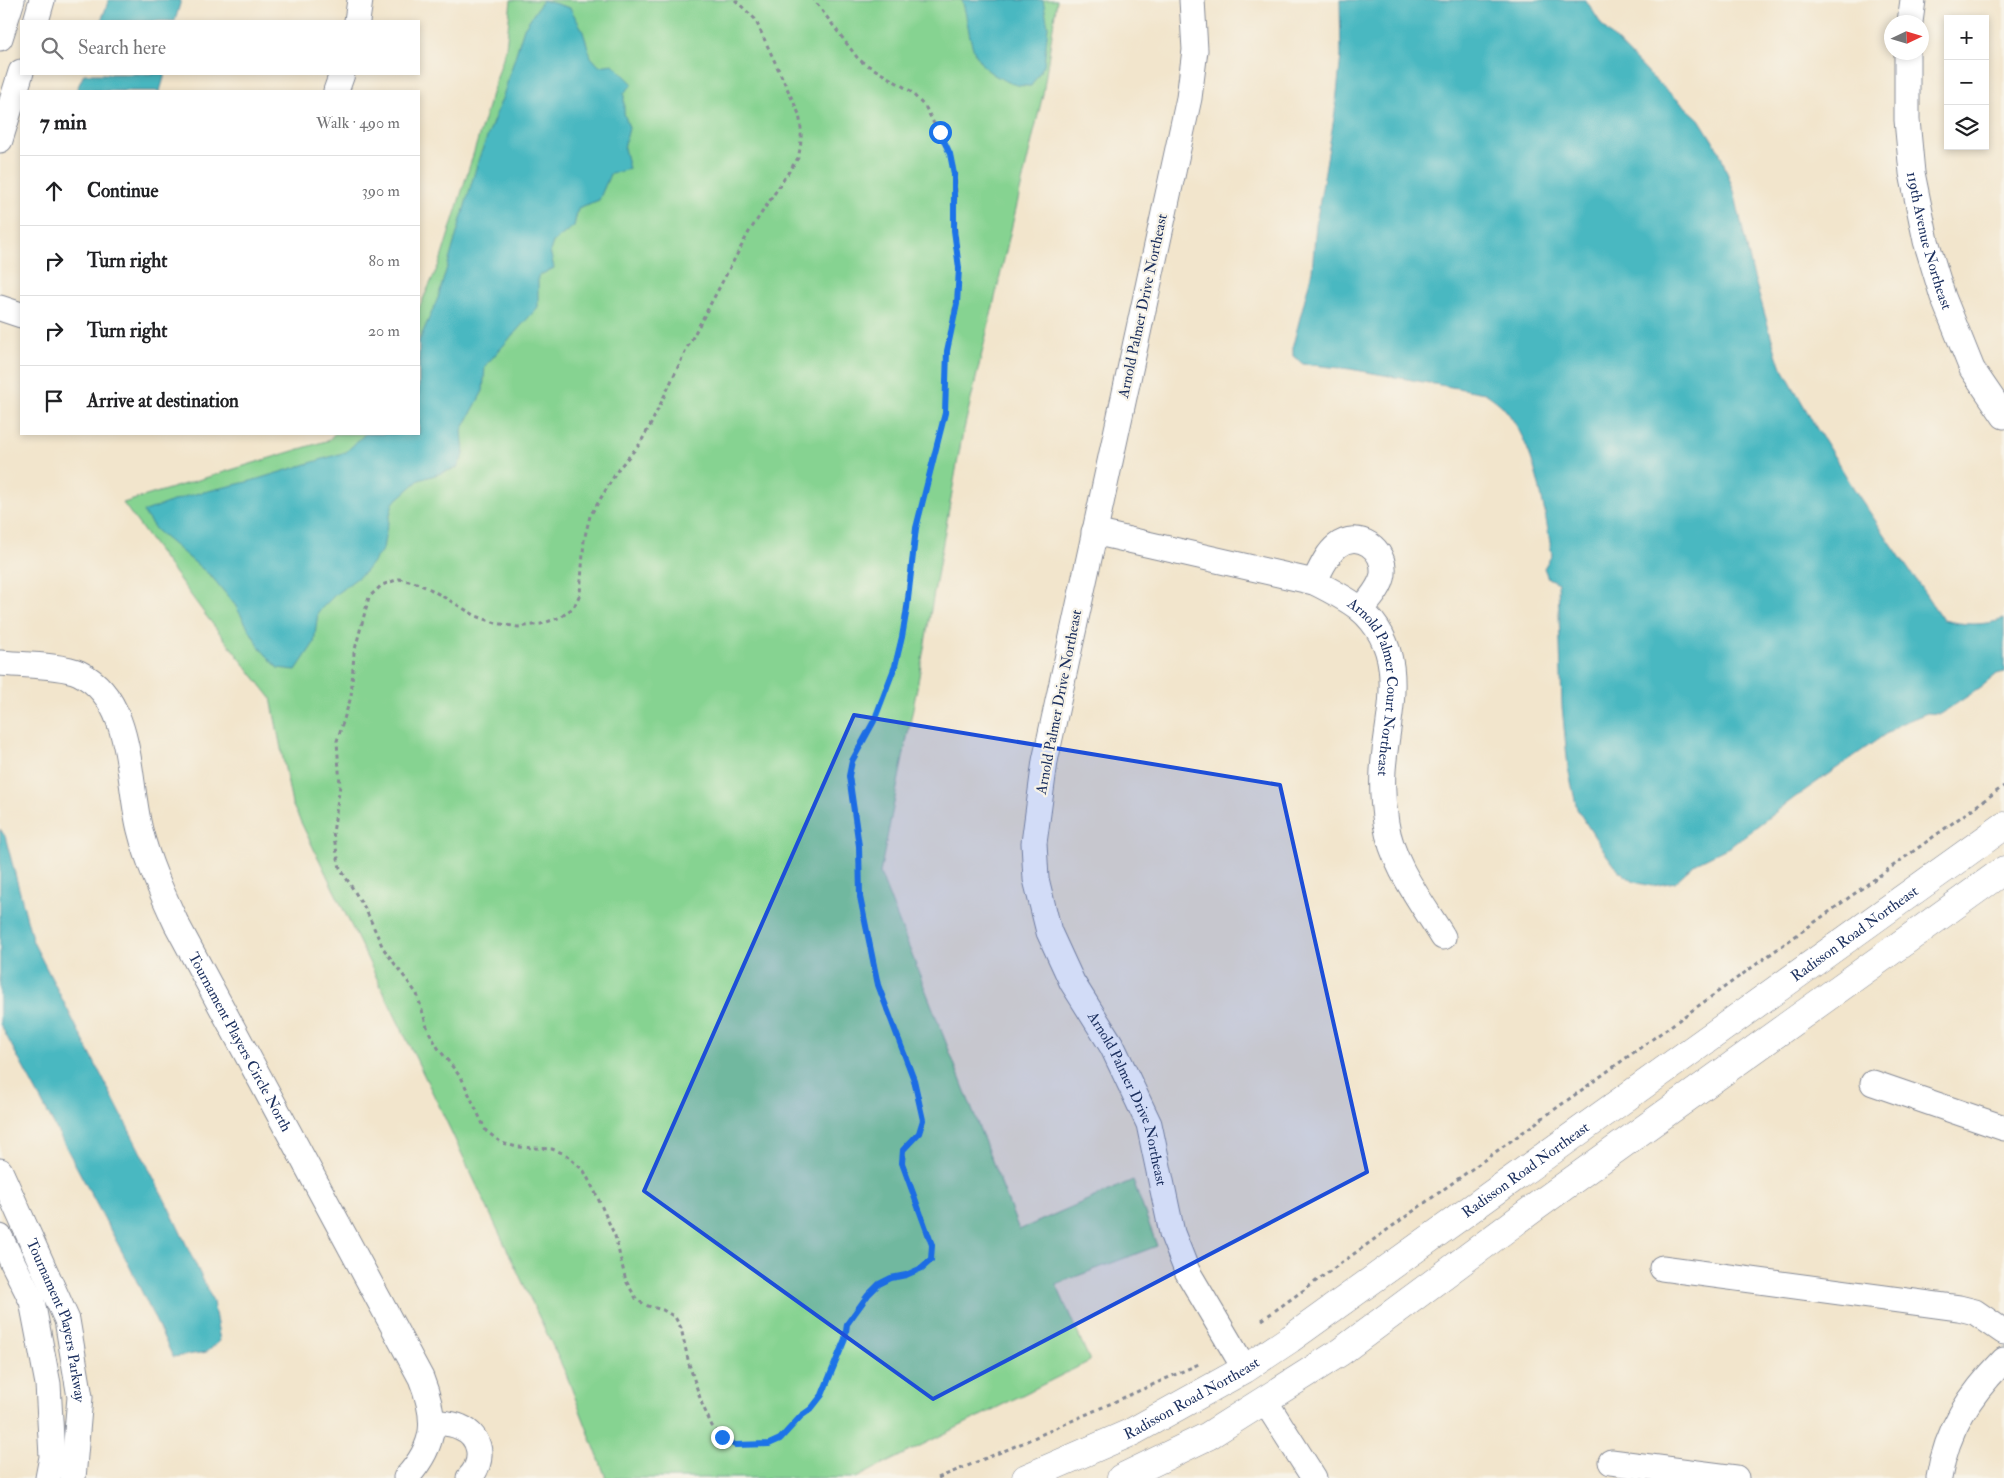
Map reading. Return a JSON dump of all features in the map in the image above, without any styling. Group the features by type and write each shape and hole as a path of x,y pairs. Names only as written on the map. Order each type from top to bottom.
{"main road":[{"name":"Radisson Road Northeast","path":"1026,1478 1132,1432 1245,1369 2004,826"},
{"path":"1133,1473 1208,1436 1338,1353 1534,1208 2004,870"},
{"path":"1264,1401 1270,1386 1295,1354 1363,1302 1371,1280"},
{"path":"1133,1473 1160,1446 1208,1418 1242,1382 1245,1369"}],"street":[{"path":"0,38 12,0"},
{"path":"36,20 42,0"},
{"path":"357,20 360,0"},
{"name":"Arnold Palmer Drive Northeast","path":"1192,0 1195,50 1189,98 1045,761 1034,843 1036,878 1048,932 1072,982 1112,1046 1149,1124 1172,1233 1187,1271 1245,1369"},
{"path":"1911,15 1913,0"},
{"name":"119th Avenue Northeast","path":"1907,60 1907,120 1912,172 1926,241 1944,297 1972,369 2004,416"},
{"path":"0,140 20,75"},
{"path":"336,90 342,75"},
{"path":"0,308 20,315"},
{"name":"Arnold Palmer Court Northeast","path":"1094,532 1314,582 1361,610 1379,632 1390,658 1394,684 1383,770 1386,824 1393,854 1443,937"},
{"path":"1314,582 1329,554 1338,545 1358,538 1370,544 1383,562 1383,575 1380,585 1361,610"},
{"name":"Tournament Players Circle North","path":"0,663 54,668 78,673 96,685 111,701 121,722 140,830 160,888 176,923 421,1378 430,1401 433,1422 417,1474"},
{"path":"1873,1083 2004,1128"},
{"name":"Tournament Players Parkway","path":"0,1171 67,1320 80,1397 73,1478"},
{"name":"Tournament Players Parkway","path":"0,1237 32,1301 48,1384 52,1457 48,1478"},
{"path":"1662,1268 1959,1308 1975,1312 2004,1332"},
{"path":"1939,1478 1945,1446 1957,1419 1975,1392 2004,1360"},
{"path":"1264,1401 1314,1478"},
{"path":"433,1422 460,1426 474,1437 480,1453 477,1470 470,1478"},
{"path":"1611,1462 1736,1478"}],"path":[{"path":"735,0 755,19 799,114 802,144 798,158 749,232 687,348 650,426 638,445 619,468 590,516 584,540 580,594 574,607 554,620 518,627 496,623 476,616 430,589 414,582 399,579 382,585 369,597 354,653 351,698 336,741 340,786 333,833 340,868 366,910 383,948 417,994 428,1030 438,1048 462,1079 486,1131 502,1143 517,1147 552,1149 566,1154 584,1171 615,1236 626,1281 637,1300 675,1317 681,1328 695,1384 712,1426 722,1437 735,1445 769,1444 780,1439 801,1416 811,1409 822,1395 831,1377 845,1339 847,1324 868,1295 885,1280 906,1275 922,1268 931,1260 932,1245 902,1163 903,1150 919,1133 923,1120 914,1080 878,985 860,897 859,846 849,776 852,761 874,721 895,666 905,618 916,528 945,413 947,351 955,312 959,268 954,212 956,194 950,154 926,108 909,90 859,60 814,0"},
{"path":"1262,1320 2004,786"},
{"path":"938,1478 1018,1445 1201,1363"}],"highlighted area":[{"path":"854,715 1280,785 1367,1172 933,1399 644,1191"}],"green space":[{"path":"511,0 1057,0 1043,94 961,442 916,693 880,873 1019,1230 1133,1180 1157,1246 1056,1284 1090,1361 856,1478 606,1478 566,1374 441,1110 292,804 271,698 207,617 123,503 329,440 333,435 420,435 420,306 440,262 506,48"}],"water":[{"path":"109,0 181,0 175,20 101,20"},
{"path":"543,0 570,8 582,29 591,57 599,66 613,64 633,84 624,93 624,113 629,128 624,148 629,169 610,174 599,200 578,208 574,226 553,242 550,251 554,268 538,276 538,307 485,366 483,391 462,430 464,455 457,468 419,480 393,503 383,549 365,572 336,594 318,612 314,643 296,670 278,668 260,648 235,605 212,577 156,530 143,512 187,496 251,481 346,452 364,435 420,435 420,339 438,298 479,158 503,96 524,28"},
{"path":"962,0 1043,0 1048,26 1044,65 1031,86 1018,85 998,77 980,62 972,44"},
{"path":"1340,0 1586,0 1603,27 1652,77 1699,119 1719,151 1734,191 1752,270 1778,360 1817,429 1856,492 1943,620 1974,624 2004,619 2004,672 1997,674 1980,688 1941,714 1927,713 1900,724 1794,798 1731,846 1696,863 1675,882 1652,886 1634,882 1618,870 1577,809 1568,768 1562,706 1558,583 1548,578 1544,568 1552,555 1542,497 1531,458 1514,422 1503,407 1485,393 1350,369 1303,364 1293,356 1293,345 1312,271 1316,224 1335,112 1341,56"},
{"path":"84,75 165,75 160,90 76,90"},
{"path":"0,829 5,836 33,942 168,1206 213,1301 220,1341 207,1352 173,1357 127,1261 0,1024"}],"route":[{"path":"722,1437 735,1445 769,1444 780,1439 801,1416 811,1409 822,1395 845,1339 847,1324 868,1295 879,1284 922,1268 931,1260 932,1245 902,1163 903,1150 919,1133 923,1120 914,1080 878,985 860,897 859,846 849,776 852,761 874,721 895,666 907,608 916,528 945,413 947,351 957,304 959,268 954,230 956,194 954,174 950,154 940,132"}]}
